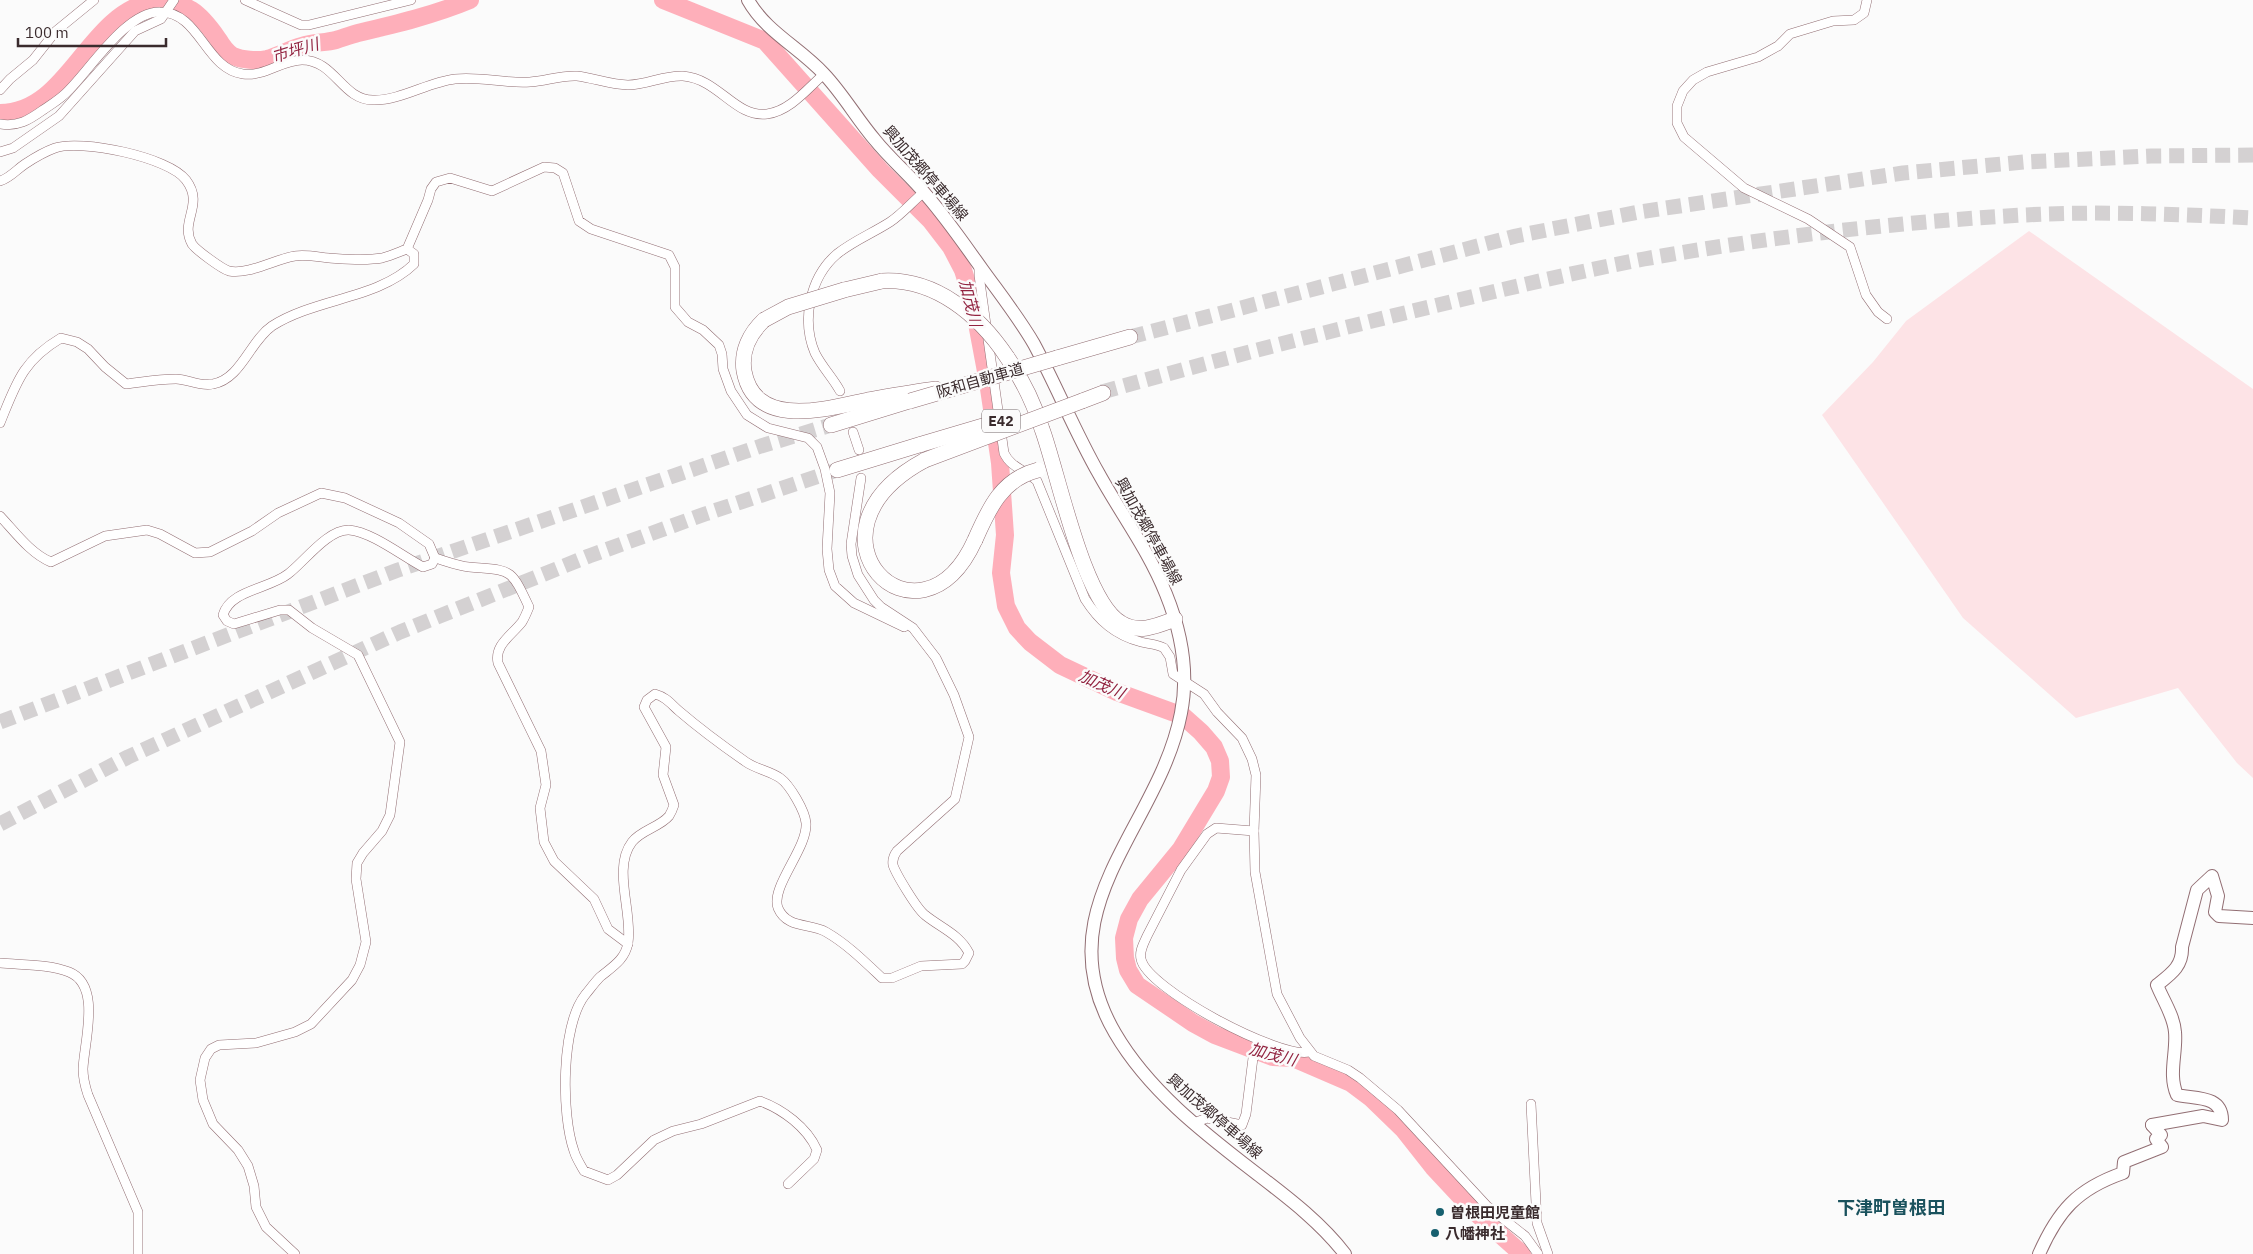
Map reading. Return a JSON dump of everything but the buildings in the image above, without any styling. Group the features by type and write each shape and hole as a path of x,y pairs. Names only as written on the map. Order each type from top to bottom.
{"highway":[{"path":"909,397 805,412 786,411 769,405 751,389 744,368 747,343 757,326 764,320 788,307 844,290 882,281 911,282 940,293 981,325 1007,357 1033,404 1056,471 1084,566 1105,609 1122,624 1136,628 1150,628 1175,619"},
{"name":"阪和自動車道","path":"831,425 909,397 958,387 1130,337"},
{"name":"E42","path":"837,470 1102,392"},
{"path":"1056,471 1047,468 1021,475 1003,490 991,506 975,540 956,572 944,582 931,588 912,591 901,589 884,579 872,565 864,538 865,527 872,508 892,481 924,460 1082,399"}],"main road":[{"name":"興加茂郷停車場線","path":"748,0 757,15 771,30 824,74 877,142 946,219 1013,311 1035,346 1099,474 1151,562 1165,590 1175,619 1185,681 1184,697 1178,729 1162,770 1101,898 1093,922 1091,958 1098,997 1116,1034 1155,1087 1194,1123 1313,1219 1345,1254"},
{"path":"2039,1254 2050,1228 2066,1207 2099,1181 2123,1173 2124,1162 2162,1147 2156,1139 2162,1135 2152,1125 2204,1116 2222,1120 2222,1113 2216,1103 2210,1100 2193,1099 2177,1094 2172,1085 2176,1034 2174,1022 2157,985 2175,971 2182,956 2182,947 2197,890 2212,876 2218,896 2215,912 2219,916 2253,918"}],"street":[{"path":"0,90 10,78 33,60 56,31 94,0"},
{"path":"0,152 13,148 29,135 52,122 76,99 135,32 145,25 158,21 174,0"},
{"path":"245,0 301,25 309,25 411,0"},
{"path":"1867,0 1864,13 1854,20 1833,21 1790,34 1778,46 1758,57 1707,72 1693,80 1683,91 1677,106 1677,122 1684,137 1744,188 1808,219 1850,247 1866,295 1878,312 1887,319"},
{"path":"0,124 20,124 45,109 70,90 133,21 146,14 166,12 190,26 216,59 232,71 250,74 292,61 312,61 329,69 352,94 369,100 387,99 433,84 456,79 483,78 530,82 573,76 631,85 680,76 703,80 746,111 764,114 787,107 824,74"},
{"path":"0,181 11,176 24,164 62,147 80,146 141,156 172,166 186,180 195,197 188,234 193,246 216,265 229,271 252,269 296,256 348,259 381,258 406,249 428,200 430,189 436,182 450,178 492,191 544,168 555,168 563,173 579,221 590,229 669,255 675,267 675,307 688,322 704,330 719,345 727,381 743,410 768,428 803,436 817,446 825,469 830,494 828,557 831,577 838,590 846,598 868,611 918,634"},
{"path":"840,391 819,360 812,343 809,315 813,291 823,271 837,254 903,212 922,194"},
{"path":"0,424 21,374 42,348 60,338 77,342 88,349 105,367 126,384 178,379 192,383 212,384 223,380 233,372 271,327 304,309 379,287 404,275 414,264 414,254 406,249"},
{"path":"979,264 978,275 1004,453 1007,460 1037,481 1080,591 1096,617 1121,635 1164,648 1170,658 1173,674 1204,694 1217,712 1242,738 1250,752 1256,775 1255,872 1275,987 1293,1028 1309,1052 1360,1078 1398,1110 1491,1210 1525,1236 1538,1254"},
{"path":"853,432 859,450"},
{"path":"788,1184 814,1159 817,1150 804,1130 776,1107 760,1101 701,1124 673,1131 654,1140 617,1175 608,1180 584,1171 574,1150 568,1124 565,1091 568,1042 572,1022 583,997 598,978 621,960 628,944 629,924 623,871 632,842 645,831 669,816 674,805 663,775 666,747 644,708 647,700 655,694 664,696 679,712 755,768 780,778 795,796 806,822 805,835 778,893 778,906 784,918 797,926 815,927 827,932 858,955 882,978 892,978 921,966 962,964 965,961 969,953 962,940 924,914 917,906 893,866 893,858 898,851 955,799 969,737 951,688 936,658 918,634 874,600 854,566 852,528 861,478"},
{"path":"0,516 33,551 51,562 105,536 147,530 160,534 196,554 210,552 252,531 278,513 321,493 345,498 399,523 429,544 435,558 432,564 424,567 370,536 348,530 340,532 324,541 287,575 232,599 223,614 227,621 234,624 280,610 289,610 312,628 358,655 400,742 390,815 382,831 357,863 356,879 366,942 360,965 352,980 311,1024 295,1032 256,1043 219,1045 210,1049 205,1058 200,1080 203,1100 213,1124 238,1150 248,1166 254,1186 256,1207 266,1227 295,1254"},
{"path":"435,558 468,567 501,569 517,580 529,607 524,620 502,644 497,656 498,663 541,752 546,785 540,808 544,842 554,860 594,899 608,929 628,944"},
{"path":"1254,831 1216,828 1207,834 1181,870 1147,936 1141,959 1147,969 1161,984 1187,1003 1242,1033 1269,1045 1301,1053 1309,1052"},
{"path":"0,963 46,967 70,972 82,980 88,993 88,1030 83,1078 88,1096 138,1212 138,1254"},
{"path":"1194,1123 1207,1118 1242,1125 1246,1114 1253,1058 1269,1045"},
{"path":"1530,1104 1537,1223 1548,1254"}],"shaded area":[{"path":"2029,231 2253,389 2253,778 2237,763 2178,688 2076,718 1963,618 1822,415 1873,362 1906,321"}],"waterway":[{"name":"市坪川","path":"0,113 23,109 43,97 61,81 110,25 129,11 151,2 174,3 191,10 205,22 231,55 254,60 267,59 306,45 336,40 415,19 470,0"},
{"name":"加茂川","path":"663,0 765,41 880,170 931,221 951,247 963,270 973,302 988,382 1000,463 1005,535 1001,573 1006,606 1017,628 1030,642 1060,665 1117,692 1183,716 1214,747 1220,761 1221,777 1216,791 1181,849 1140,899 1129,919 1124,938 1125,958 1128,970 1137,985 1193,1023 1215,1035 1273,1057 1293,1058 1351,1083 1371,1098 1403,1129 1433,1167 1475,1212 1522,1254"}],"tunnel":[{"path":"1130,337 1516,236 1639,212 1903,173 2024,162 2151,156 2253,155"},
{"path":"1102,392 1319,334 1518,286 1644,259 1738,244 1881,226 2024,215 2081,213 2253,218"},
{"path":"0,722 398,570 761,446 831,425"},
{"path":"0,824 128,757 400,632 589,556 705,514 837,470"}],"place":[{"name":"曽根田児童館","path":"1440,1212"},
{"name":"八幡神社","path":"1435,1233"}],"district":[{"name":"下津町曽根田","path":"1891,1207"}]}
